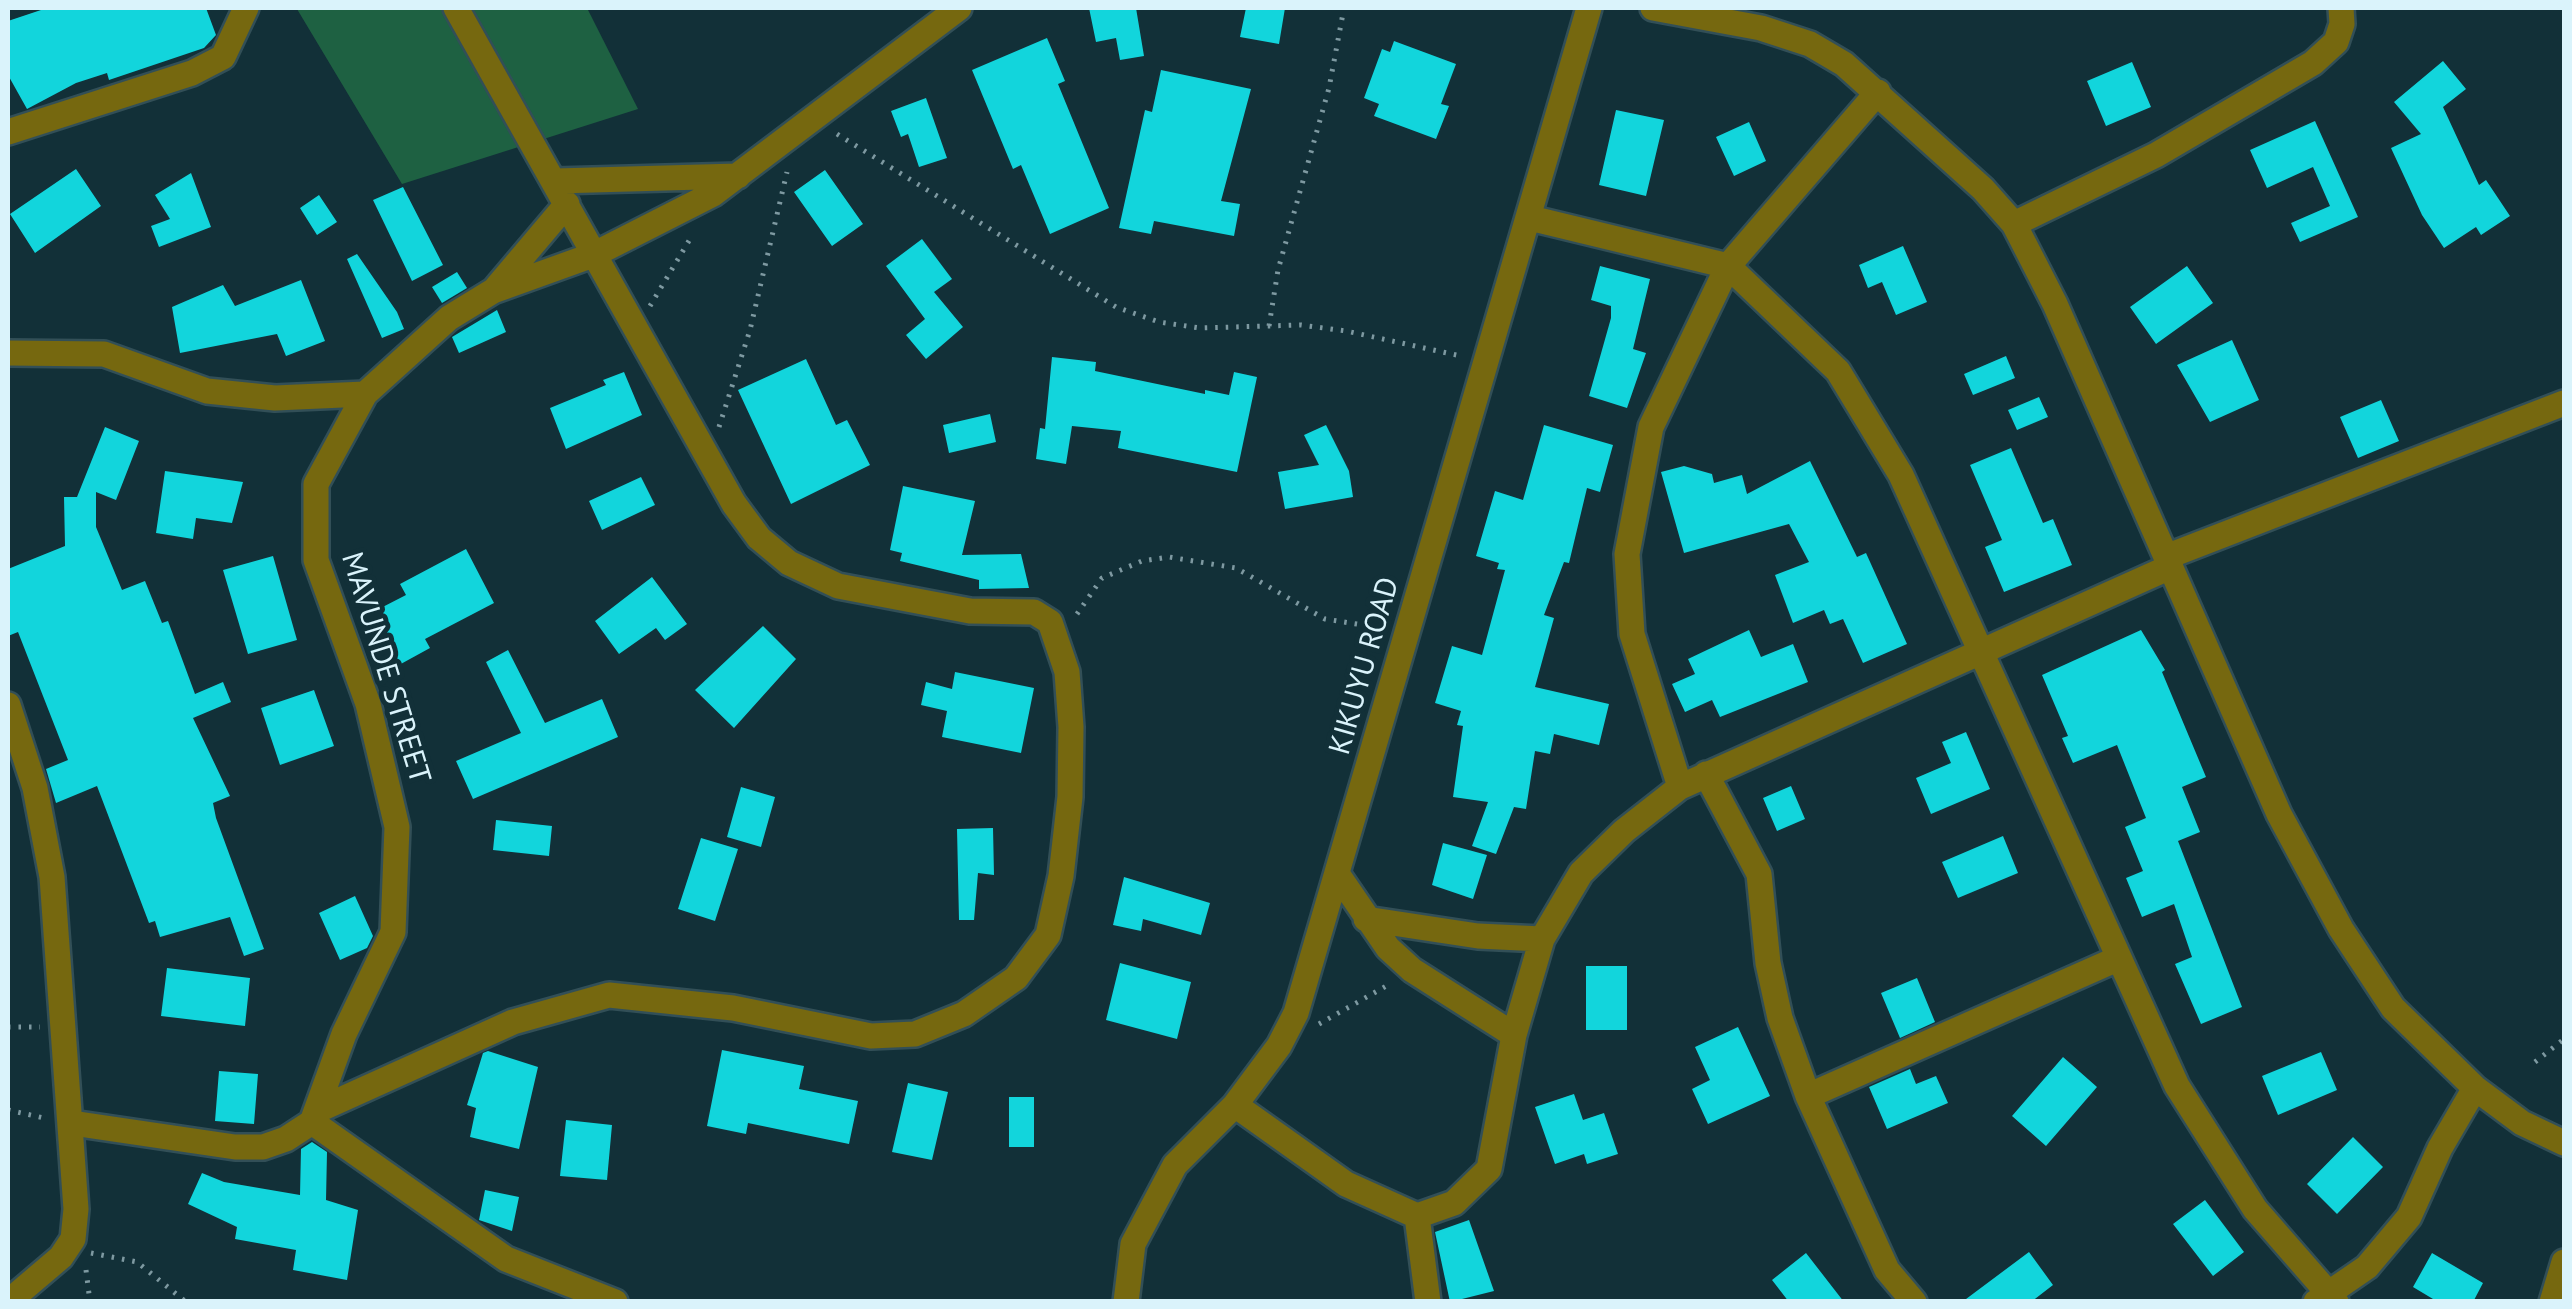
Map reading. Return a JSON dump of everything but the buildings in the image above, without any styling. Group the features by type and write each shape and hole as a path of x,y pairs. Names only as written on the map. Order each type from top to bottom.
{"street":[{"path":"8,132 192,73 223,57 246,8"},
{"path":"72,1123 234,1147 263,1146 314,1116 513,1022 609,995 733,1008 871,1036 915,1034 964,1014 1016,978 1048,935 1061,876 1070,797 1071,727 1068,672 1050,622 1034,612 970,610 838,586 789,564 759,538 708,458 456,8"},
{"name":"MAVUNDE STREET","path":"314,1116 344,1034 393,932 397,879 398,827 383,761 316,560 316,484 365,394 450,318 493,291 593,255 712,194 959,8"},
{"name":"KIKUYU ROAD","path":"1126,1302 1133,1244 1175,1165 1235,1105 1279,1046 1296,1013 1590,8"},
{"path":"1653,8 1761,28 1810,44 1844,64 1983,189 2014,224 2070,337 2279,814 2341,929 2393,1008 2475,1088 2522,1122 2564,1143"},
{"path":"2014,224 2156,155 2313,63 2336,42 2342,24 2341,8"},
{"path":"1680,787 1632,634 1627,554 1651,427 1728,266 1878,92"},
{"path":"493,291 561,193 738,176"},
{"path":"1530,218 1728,266 1838,371 1870,418 1901,475 2177,1086 2255,1209 2327,1300 2367,1267 2409,1217 2440,1148 2475,1088"},
{"path":"8,353 104,354 207,390 275,398 365,394"},
{"path":"1235,1105 1346,1184 1417,1216 1454,1203 1489,1169 1514,1035 1542,939 1582,872 1680,787 1982,652 2168,562 2564,403"},
{"path":"8,705 36,788 52,877 76,1210 73,1238 61,1256 8,1302"},
{"path":"1706,774 1759,874 1768,963 1780,1018 1808,1096 1887,1270 1914,1302"},
{"path":"1338,875 1366,919 1412,970 1514,1035"},
{"path":"1366,919 1478,936 1542,939"},
{"path":"1808,1096 2117,959"},
{"path":"314,1116 506,1259 615,1302"},
{"path":"1417,1216 1428,1302"},
{"path":"2552,1302 2564,1262"}],"path":[{"path":"1268,326 1278,270 1329,88 1344,8"},
{"path":"815,120 1116,308 1159,322 1200,328 1268,326 1346,331 1488,363"},
{"path":"708,458 750,330 794,136"},
{"path":"635,330 688,244 712,194"},
{"path":"1074,624 1084,601 1102,578 1118,568 1169,557 1236,568 1325,619 1410,632"},
{"path":"1279,1046 1412,970"},
{"path":"2534,1062 2564,1039"},
{"path":"8,1110 72,1123"},
{"path":"81,1246 98,1258 138,1262 186,1302"}],"green space":[{"path":"587,8 638,109 402,184 297,9"}]}
